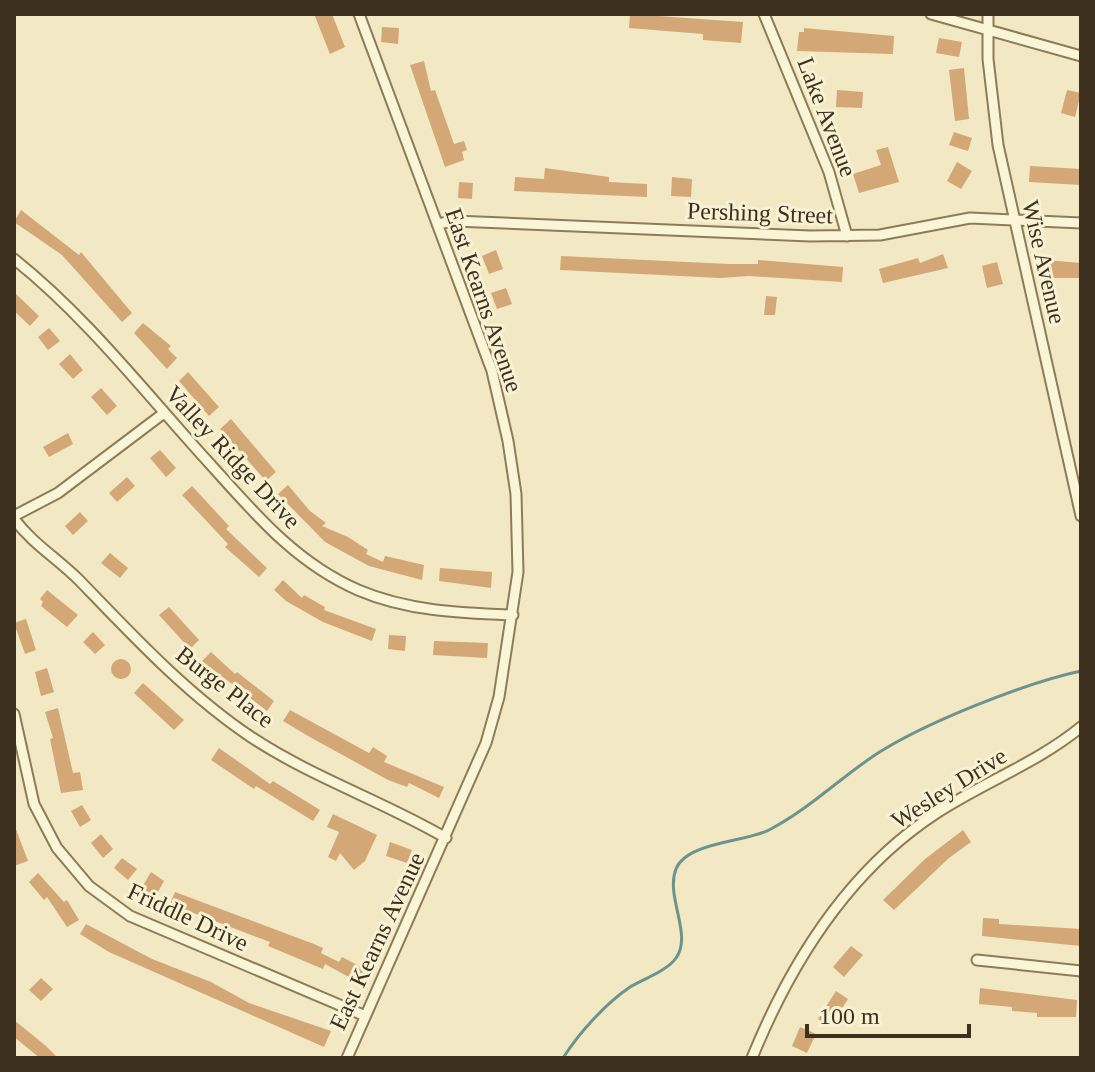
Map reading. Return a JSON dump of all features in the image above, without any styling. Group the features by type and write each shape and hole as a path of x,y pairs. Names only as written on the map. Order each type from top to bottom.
{"street":[{"name":"East Kearns Avenue","path":"347,1058 363,1015 446,838 486,743 513,615 518,524 508,441 492,371 359,14"},
{"name":"Lake Avenue","path":"764,14 829,172 847,236"},
{"path":"931,14 1081,56"},
{"name":"Wise Avenue","path":"988,14 998,145 1013,220 1076,470 1081,516"},
{"name":"Pershing Street","path":"437,224 454,221 847,236 880,235 970,218 1081,223"},
{"name":"Valley Ridge Drive","path":"14,259 73,311 291,549 339,581 413,608 513,615"},
{"path":"14,518 58,493 164,413"},
{"name":"Burge Place","path":"14,518 29,539 74,575 157,660 221,715 254,739 342,789 446,838"},
{"name":"Friddle Drive","path":"14,714 24,771 38,813 57,848 89,886 130,916 363,1015"},
{"name":"Wesley Drive","path":"752,1058 797,961 820,926 859,880 901,840 935,814 1081,727"},
{"path":"977,960 1081,971"}],"building":[{"path":"314,14 332,14 345,47 330,54"},
{"path":"630,14 743,22 741,43 703,40 703,34 629,28"},
{"path":"382,27 399,28 398,44 381,42"},
{"path":"804,28 894,36 893,54 797,51 799,32 804,32"},
{"path":"939,38 962,42 959,57 936,53"},
{"path":"424,61 431,91 435,90 454,144 464,141 467,150 462,152 464,160 445,167 410,65"},
{"path":"964,68 969,119 955,121 949,70"},
{"path":"837,90 863,92 862,108 836,107"},
{"path":"1067,90 1081,93 1075,117 1061,113"},
{"path":"954,132 972,138 968,151 949,145"},
{"path":"888,147 899,182 859,193 853,174 881,165 876,150"},
{"path":"957,162 972,171 961,189 947,181"},
{"path":"1030,166 1081,169 1081,185 1029,182"},
{"path":"545,168 609,177 609,182 647,184 647,197 514,191 515,177 544,179"},
{"path":"672,177 692,179 691,197 671,196"},
{"path":"459,182 473,183 472,199 458,198"},
{"path":"21,210 79,255 81,252 132,313 122,322 62,255 14,222"},
{"path":"496,250 503,269 489,274 482,256"},
{"path":"943,254 948,268 883,283 879,269 918,258 920,263"},
{"path":"561,256 729,264 758,264 758,260 843,267 842,282 749,276 720,278 560,270"},
{"path":"1046,260 1081,263 1081,278 1045,278"},
{"path":"997,262 1003,284 987,288 982,266"},
{"path":"506,288 512,304 497,309 491,293"},
{"path":"14,292 39,316 30,326 14,311"},
{"path":"766,296 777,297 775,315 764,315"},
{"path":"143,323 171,346 168,349 177,358 167,369 134,333"},
{"path":"49,328 60,341 48,350 38,337"},
{"path":"70,354 83,370 73,379 59,364"},
{"path":"188,372 219,407 209,416 179,381"},
{"path":"101,388 117,406 107,415 91,397"},
{"path":"231,419 276,472 266,481 220,429"},
{"path":"68,433 73,444 49,457 43,447"},
{"path":"160,450 176,468 166,477 150,458"},
{"path":"127,477 135,486 117,502 109,493"},
{"path":"288,485 310,511 326,523 322,526 348,537 368,550 366,554 383,562 385,556 424,565 422,580 369,566 325,542 278,494"},
{"path":"192,486 229,526 226,529 267,568 259,577 225,547 228,544 182,495"},
{"path":"80,512 88,521 73,535 65,526"},
{"path":"110,553 128,568 120,578 101,563"},
{"path":"440,568 492,572 491,588 439,581"},
{"path":"283,580 302,598 304,595 325,607 324,610 376,629 372,641 323,622 286,601 274,590"},
{"path":"47,590 78,615 67,627 41,606 43,602 40,599"},
{"path":"169,607 199,640 190,649 159,615"},
{"path":"26,619 36,650 25,654 14,623"},
{"path":"93,632 105,645 95,654 83,642"},
{"path":"389,635 406,636 405,651 388,649"},
{"path":"434,641 488,643 487,658 433,655"},
{"path":"211,652 235,674 237,672 274,701 267,711 202,661"},
{"path":"121,659 128,662 131,669 128,676 121,679 114,676 111,669 114,662"},
{"path":"47,668 54,692 41,696 35,672"},
{"path":"143,683 184,720 174,730 134,693"},
{"path":"58,708 73,773 80,772 83,790 61,793 50,739 53,738 45,712"},
{"path":"290,710 369,753 373,747 387,756 384,762 444,787 439,798 409,783 407,787 388,780 308,736 283,721"},
{"path":"219,748 270,784 273,781 320,810 313,821 256,786 254,789 211,760"},
{"path":"82,805 91,820 80,827 71,811"},
{"path":"333,814 377,835 365,861 354,870 340,853 336,861 328,857 339,832 327,827"},
{"path":"14,824 28,861 14,866"},
{"path":"963,830 971,842 949,858 894,910 883,900 925,859"},
{"path":"101,834 113,849 103,858 91,843"},
{"path":"390,842 412,850 407,863 386,856"},
{"path":"122,858 137,869 128,880 114,868"},
{"path":"151,872 164,881 155,897 141,889"},
{"path":"38,873 64,902 67,900 79,920 67,927 47,897 44,900 29,882"},
{"path":"175,892 314,944 323,948 321,953 339,962 342,957 365,969 358,982 325,964 323,969 268,946 270,942 170,904"},
{"path":"983,918 999,919 999,924 1081,929 1081,946 982,936"},
{"path":"86,924 152,959 211,982 249,1003 331,1031 324,1047 109,952 80,934"},
{"path":"851,946 863,955 844,977 833,967"},
{"path":"41,978 53,989 41,1001 29,990"},
{"path":"980,988 1077,1000 1076,1017 1037,1017 1037,1013 1012,1011 1012,1007 979,1004"},
{"path":"836,991 848,999 830,1027 818,1019"},
{"path":"14,1020 58,1058 40,1058 14,1037"},
{"path":"800,1027 816,1034 807,1053 792,1046"}],"waterway":[{"path":"563,1058 611,1002 630,987 667,967 676,958 682,938 674,880 682,860 704,848 769,830 878,753 923,729 1005,694 1081,671"}]}
